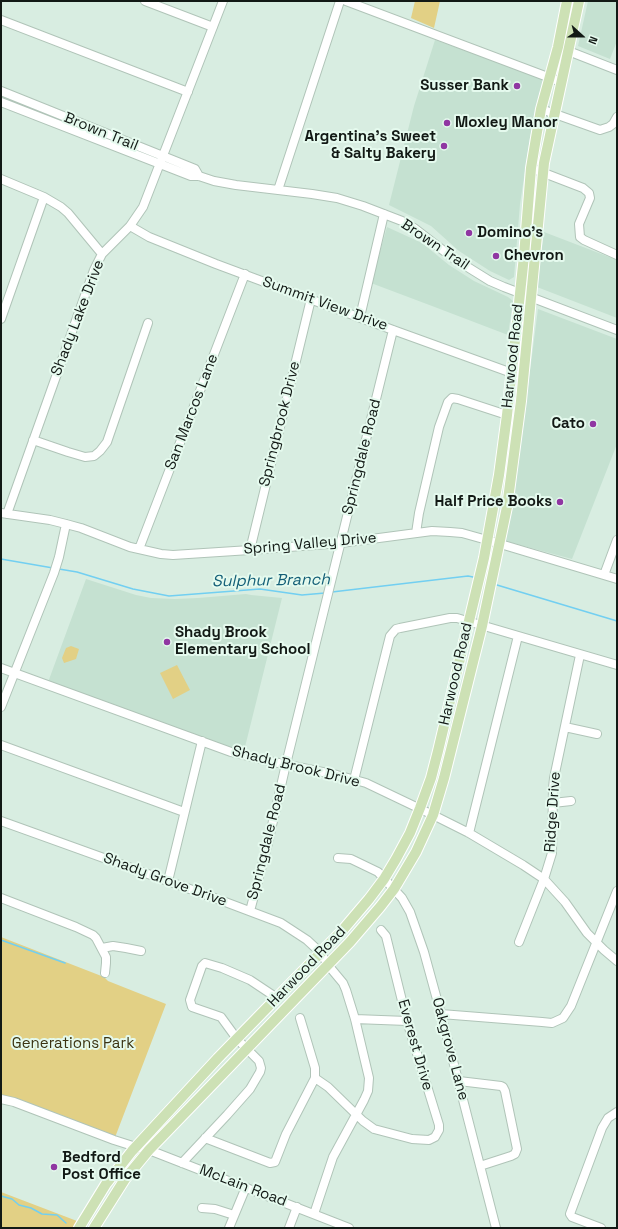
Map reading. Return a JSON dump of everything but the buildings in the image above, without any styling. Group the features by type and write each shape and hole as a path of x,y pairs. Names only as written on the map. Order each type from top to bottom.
{"main road":[{"name":"Harwood Road","path":"78,1228 106,1184 167,1112 359,912 384,879 410,833 420,808 438,751 484,558 499,475 524,256 531,168 541,109 558,47 567,1"},
{"name":"Harwood Road","path":"94,1228 125,1179 149,1150 370,920 394,889 416,852 433,815 444,778 482,626 507,507 523,377 543,173 554,114 579,1"}],"street":[{"path":"145,1 213,27"},
{"name":"Shady Lake Drive","path":"4,513 33,440 94,270 102,254 130,226 143,207 223,1"},
{"path":"278,190 340,1"},
{"path":"346,1 366,5 561,82"},
{"path":"1,20 188,92"},
{"path":"558,47 617,70"},
{"name":"Brown Trail","path":"1,91 162,161"},
{"path":"18,109 22,100"},
{"name":"Brown Trail","path":"1,102 162,161 195,169 199,176 214,181 236,186 336,198 363,206 402,221 414,228 453,258 482,277 520,294 617,330"},
{"path":"541,109 600,130 613,124 617,117"},
{"path":"531,168 583,188 589,192 590,198 579,224 580,237 617,255"},
{"path":"1,179 55,203 68,213 102,254"},
{"path":"1,319 44,197"},
{"path":"360,317 384,214"},
{"name":"Summit View Drive","path":"130,226 149,237 245,274 523,377"},
{"name":"San Marcos Lane","path":"139,549 245,274"},
{"name":"Springbrook Drive","path":"250,550 311,299"},
{"path":"33,440 85,457 94,456 100,451 106,442 148,323"},
{"name":"Springdale Road","path":"250,911 268,843 286,764 393,330"},
{"path":"416,533 419,513 440,427 448,402 452,398 458,399 506,415"},
{"name":"Spring Valley Drive","path":"4,513 50,520 81,528 130,547 161,554 173,555 341,542 432,531 462,533 617,579"},
{"path":"1,707 54,573 66,524"},
{"path":"604,575 617,540"},
{"path":"354,780 390,636 393,632 400,628 450,618 457,618 617,665"},
{"path":"469,833 518,636"},
{"name":"Ridge Drive","path":"519,942 552,853 554,778 580,655"},
{"name":"Shady Brook Drive","path":"1,668 247,756 366,783 420,808 469,833 544,878 556,891 596,943 617,961"},
{"path":"565,727 597,734"},
{"path":"168,881 202,741"},
{"path":"1,745 184,812"},
{"path":"553,803 571,801"},
{"name":"Shady Grove Drive","path":"1,821 281,923 307,940 321,953 328,965 343,983 355,1019 369,1078 368,1091 333,1157 314,1214"},
{"name":"Oakgrove Lane","path":"338,858 351,859 378,872 402,898 410,912 424,952 441,1014 496,1228"},
{"path":"441,1014 552,1023 563,1018 571,1006 617,891"},
{"path":"1,898 87,931 96,938 106,957 105,973"},
{"name":"Everest Drive","path":"356,1114 367,1125 374,1129 412,1139 429,1140 435,1137 438,1133 439,1125 407,1021 386,936 381,930"},
{"path":"102,948 113,946 141,951"},
{"path":"182,1163 250,1089 261,1068 260,1064 221,1017 192,1006 190,1000 202,966 205,963 222,968 250,980 277,998"},
{"path":"206,1138 270,1163 275,1162 286,1134 315,1078 316,1068 300,1018"},
{"path":"355,1019 407,1021"},
{"path":"315,1078 328,1087 356,1114"},
{"path":"459,1081 501,1086 505,1090 517,1149 515,1154 511,1156 480,1166"},
{"name":"McLain Road","path":"1,1099 17,1103 136,1147 149,1150 350,1228"},
{"path":"601,1228 572,1217 570,1214 602,1128 608,1118 617,1112"},
{"path":"230,1228 246,1187"},
{"path":"289,1228 297,1207"},
{"path":"202,1208 215,1209 234,1215"}],"shaded area":[{"path":"588,1 617,1 617,41 610,59 578,46"},
{"path":"435,40 543,78 530,138 520,204 514,277 509,280 490,271 459,251 431,226 389,205 414,106"},
{"path":"387,227 422,243 449,265 474,281 508,297 513,301 508,335 371,283"},
{"path":"544,232 617,260 617,318 537,287"},
{"path":"538,309 617,339 617,444 572,559 505,541 513,502"},
{"name":"Shady Brook Elementary School","path":"86,579 136,595 151,598 175,599 246,594 282,598 243,755 47,685"}],"green space":[{"path":"415,1 440,1 434,28 411,18"},
{"path":"71,646 79,649 76,659 64,663 62,658 66,648"},
{"path":"177,665 190,690 173,699 160,673"},
{"name":"Generations Park","path":"1,937 104,977 108,981 166,1004 114,1140 1,1099"},
{"path":"1,1192 77,1221 74,1228 1,1228"}],"waterway":[{"name":"Sulphur Branch","path":"1,559 53,568"},
{"name":"Sulphur Branch","path":"59,569 77,572 133,589 169,596 260,589 302,595 325,593"},
{"name":"Sulphur Branch","path":"332,592 468,576 473,577"},
{"name":"Sulphur Branch","path":"497,585 617,621"},
{"path":"1,940 65,963"},
{"path":"1,1196 12,1199 19,1205 31,1208 42,1214 57,1215 66,1223"}],"place":[{"name":"Susser Bank","path":"517,86"},
{"name":"Moxley Manor","path":"447,123"},
{"name":"Argentina's Sweet & Salty Bakery","path":"444,146"},
{"name":"Domino's","path":"469,233"},
{"name":"Chevron","path":"496,256"},
{"name":"Cato","path":"593,424"},
{"name":"Half Price Books","path":"560,502"},
{"name":"Shady Brook Elementary School","path":"167,642"},
{"name":"Bedford Post Office","path":"54,1167"}]}
